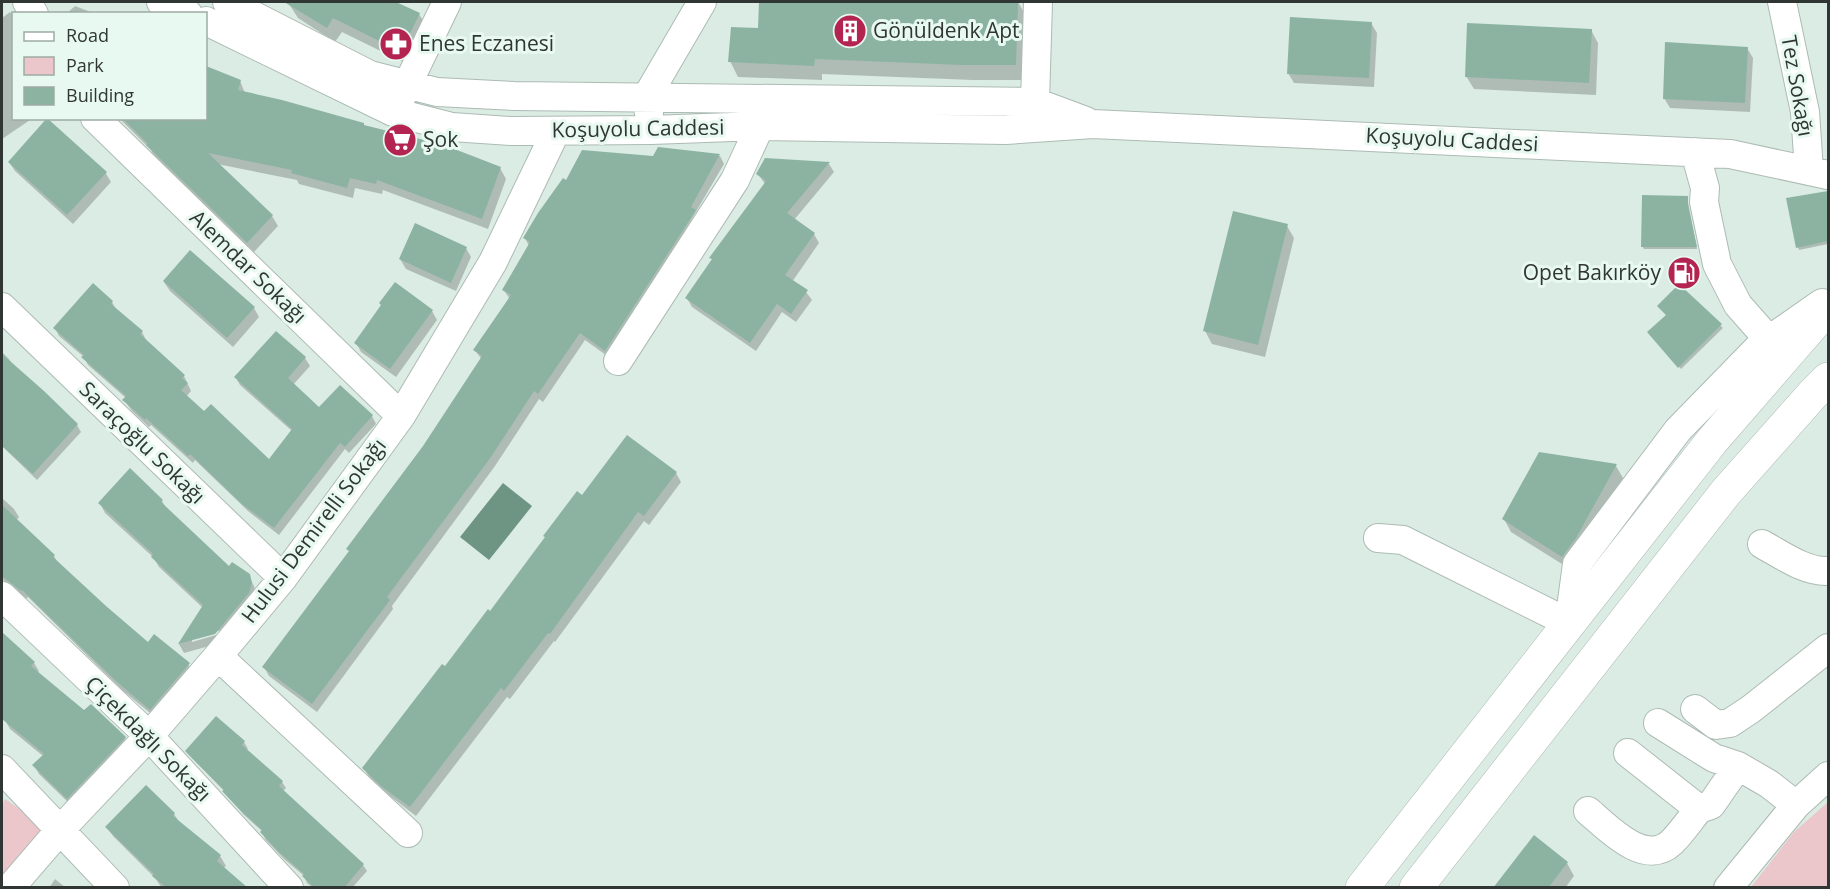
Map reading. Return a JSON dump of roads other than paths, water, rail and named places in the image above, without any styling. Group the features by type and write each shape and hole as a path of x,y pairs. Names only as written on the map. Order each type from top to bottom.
{"main road":[{"path":"1362,888 1712,441 1828,307"},
{"path":"1416,888 1726,492 1828,379"}],"street":[{"path":"161,2 184,12"},
{"path":"393,112 447,2"},
{"path":"651,130 646,98 702,2"},
{"path":"1035,102 1038,2"},
{"name":"Tez Sokağı","path":"1782,2 1805,112 1822,171"},
{"name":"Koşuyolu Caddesi","path":"227,12 369,75 436,92 514,96 1035,102 1093,124"},
{"name":"Koşuyolu Caddesi","path":"227,12 393,112 452,127 511,131 651,130 760,126 1006,130 1093,124 1730,154 1822,171"},
{"name":"Alemdar Sokağı","path":"97,120 401,416"},
{"path":"618,361 735,180 760,126"},
{"name":"Hulusi Demirelli Sokağı","path":"10,888 60,830 149,736 283,578 401,416 493,262 556,131"},
{"path":"1695,152 1704,188 1704,202 1717,264 1738,305 1769,340"},
{"path":"1378,538 1403,540 1569,623 1577,564 1678,430 1759,347 1828,299"},
{"name":"Saraçoğlu Sokağı","path":"2,307 283,578"},
{"path":"1762,544 1799,564 1820,571 1828,571"},
{"name":"Çiçekdağlı Sokağı","path":"2,596 149,736 289,888"},
{"path":"1695,709 1716,725 1730,723 1828,648"},
{"path":"218,656 408,833"},
{"path":"1659,723 1714,758 1738,766 1769,784 1796,805"},
{"path":"1628,753 1699,809"},
{"path":"1588,811 1624,841 1645,850 1660,850 1671,843 1699,809 1712,805 1738,766"},
{"path":"2,769 115,888"},
{"path":"1728,888 1796,805 1828,776"}],"place":[{"name":"Gönüldenk Apt","path":"850,31"},
{"name":"Enes Eczanesi","path":"396,44"},
{"name":"Şok","path":"400,140"},
{"name":"Opet Bakırköy","path":"1684,273"}]}
